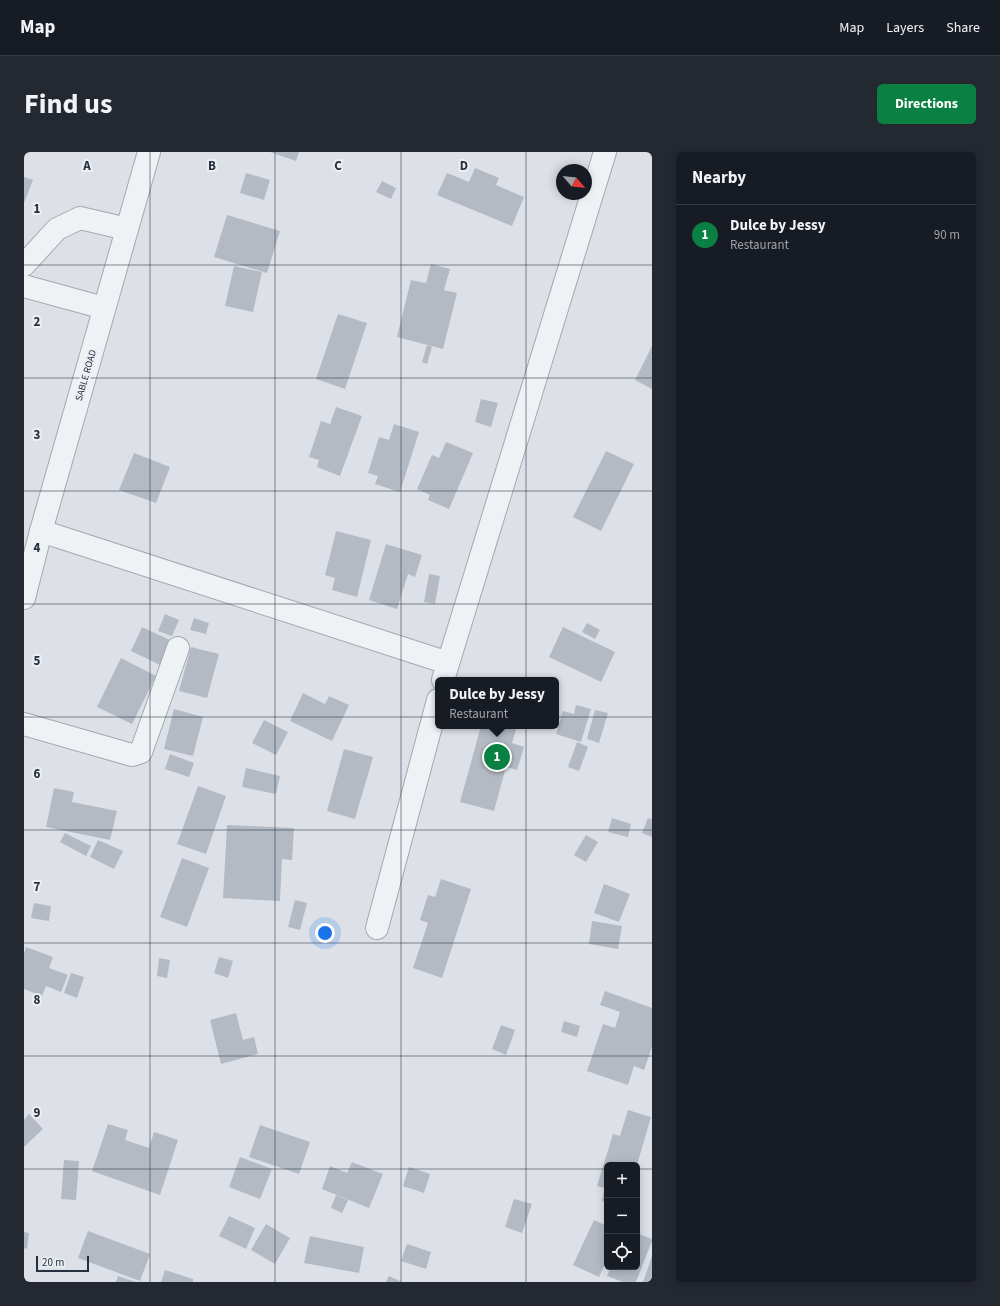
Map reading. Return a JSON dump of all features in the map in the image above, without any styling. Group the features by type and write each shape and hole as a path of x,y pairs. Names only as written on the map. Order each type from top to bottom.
{"street":[{"name":"SABLE ROAD","path":"24,598 41,531 149,152"},
{"path":"41,531 446,671 605,152"},
{"path":"24,265 57,229 80,218 127,229"},
{"path":"24,286 104,308"},
{"path":"24,724 132,755 141,752 178,648"},
{"path":"377,928 435,711"}],"building":[{"path":"270,152 299,152 296,161"},
{"path":"475,168 499,178 496,185 524,197 512,226 437,195 447,173 469,182"},
{"path":"246,173 270,180 264,200 240,193"},
{"path":"24,177 33,180 24,203"},
{"path":"382,181 396,188 391,199 376,192"},
{"path":"227,215 280,231 267,273 214,257"},
{"path":"431,264 450,269 444,290 457,293 443,349 397,337 411,280 426,283"},
{"path":"234,266 262,272 253,312 225,306"},
{"path":"338,314 367,323 345,389 316,379"},
{"path":"427,345 432,347 427,364 422,362"},
{"path":"652,346 652,389 635,380"},
{"path":"481,399 498,403 491,427 475,422"},
{"path":"336,407 362,416 340,476 317,467 319,460 309,457 321,421 330,424"},
{"path":"394,424 419,432 400,492 375,484 378,476 368,473 379,437 389,440"},
{"path":"446,442 473,453 449,509 428,500 430,495 417,489 432,455 439,458"},
{"path":"606,451 634,464 601,531 573,517"},
{"path":"134,453 170,467 156,503 119,490"},
{"path":"336,531 371,540 357,597 332,590 335,578 325,575"},
{"path":"386,544 422,555 415,577 408,574 397,609 369,600"},
{"path":"429,574 440,576 435,604 424,602"},
{"path":"165,614 179,620 172,636 158,631"},
{"path":"194,618 209,623 206,634 190,630"},
{"path":"587,623 600,630 595,639 582,632"},
{"path":"142,627 174,642 162,666 131,651"},
{"path":"563,627 615,652 601,682 549,657"},
{"path":"191,647 219,654 207,698 179,691"},
{"path":"121,658 156,676 132,724 97,707"},
{"path":"303,693 325,704 329,696 349,705 332,741 290,721"},
{"path":"576,705 591,709 581,742 556,734 558,729 559,729 563,711 574,714"},
{"path":"174,709 203,717 193,756 164,749"},
{"path":"595,710 608,713 599,743 587,739"},
{"path":"264,720 288,732 276,755 252,743"},
{"path":"480,729 516,729 512,743 524,747 517,770 506,767 494,811 460,802"},
{"path":"577,742 588,747 579,771 568,767"},
{"path":"344,749 373,757 355,819 327,811"},
{"path":"170,754 194,763 189,777 165,769"},
{"path":"246,768 280,776 276,794 242,787"},
{"path":"198,786 226,796 206,854 177,844"},
{"path":"54,788 74,792 72,802 117,811 110,840 46,827"},
{"path":"612,818 631,824 628,837 608,832"},
{"path":"648,818 652,819 652,837 642,833"},
{"path":"227,825 294,828 292,860 282,859 280,901 223,898"},
{"path":"65,833 91,846 86,856 60,842"},
{"path":"586,835 598,842 586,862 574,855"},
{"path":"98,840 123,851 114,869 90,857"},
{"path":"182,858 209,868 187,927 160,917"},
{"path":"441,879 471,889 442,978 413,968 428,923 420,920 428,895 435,897"},
{"path":"604,884 630,894 619,922 594,913"},
{"path":"295,900 307,903 300,930 288,927"},
{"path":"34,903 51,906 49,921 31,918"},
{"path":"592,921 622,926 618,949 589,944"},
{"path":"26,947 53,957 49,968 68,975 61,992 46,986 42,996 24,989 24,954"},
{"path":"219,957 233,961 228,978 214,973"},
{"path":"159,958 170,960 167,978 157,976"},
{"path":"71,973 84,977 77,998 64,993"},
{"path":"605,991 652,1008 652,1047 644,1070 634,1066 628,1085 587,1071 603,1024 615,1028 620,1012 600,1005"},
{"path":"236,1013 243,1040 254,1037 258,1054 221,1064 210,1020"},
{"path":"564,1021 580,1026 577,1037 561,1032"},
{"path":"501,1025 515,1030 506,1055 492,1049"},
{"path":"628,1110 651,1117 638,1162 604,1162 613,1134 620,1136"},
{"path":"29,1114 43,1129 24,1147 24,1120"},
{"path":"108,1124 128,1130 125,1140 149,1148 154,1132 178,1140 160,1195 92,1171"},
{"path":"260,1125 310,1142 299,1174 249,1157"},
{"path":"240,1157 272,1169 260,1199 229,1187"},
{"path":"64,1160 79,1161 76,1200 61,1199"},
{"path":"352,1162 383,1174 369,1208 322,1189 330,1166 347,1173"},
{"path":"604,1163 604,1188 597,1186"},
{"path":"409,1167 430,1174 424,1193 403,1186"},
{"path":"336,1195 348,1200 342,1213 331,1208"},
{"path":"514,1199 532,1204 522,1233 505,1227"},
{"path":"229,1216 255,1228 246,1249 219,1236"},
{"path":"594,1220 604,1225 604,1266 599,1277 573,1265"},
{"path":"266,1224 290,1238 275,1264 251,1250"},
{"path":"88,1231 150,1254 140,1281 78,1258"},
{"path":"24,1232 29,1233 27,1249 24,1248"},
{"path":"640,1234 652,1239 636,1282 623,1282 607,1276 610,1270 640,1270"},
{"path":"310,1236 364,1247 359,1273 304,1263"},
{"path":"407,1244 431,1252 426,1269 401,1261"},
{"path":"652,1256 652,1282 643,1282"},
{"path":"165,1270 193,1279 193,1282 161,1282"},
{"path":"118,1276 136,1282 116,1282"},
{"path":"389,1276 402,1282 386,1282"}],"place":[{"name":"Dulce by Jessy","path":"497,757"}]}
